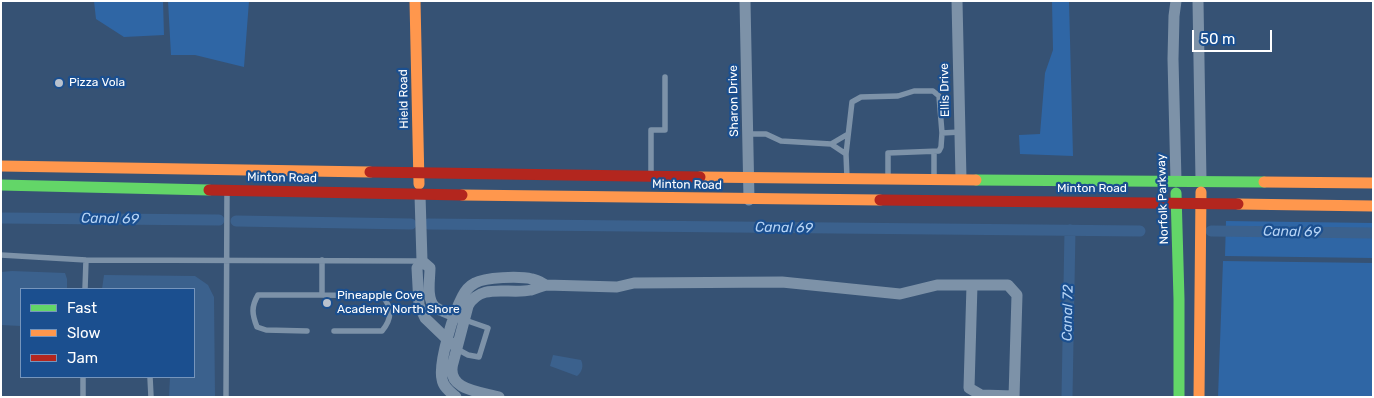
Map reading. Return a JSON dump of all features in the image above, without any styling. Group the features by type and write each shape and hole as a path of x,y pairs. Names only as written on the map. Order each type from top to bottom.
{"main road":[{"name":"Hield Road","path":"415,1 420,195"},
{"name":"Minton Road","path":"1,166 419,174 1373,183"},
{"path":"227,191 250,179 281,179 304,172"},
{"name":"Norfolk Parkway","path":"1176,181 1179,397"},
{"path":"1199,397 1201,181"},
{"name":"Minton Road","path":"1,185 420,195 1373,206"}],"street":[{"name":"Sharon Drive","path":"745,1 750,200"},
{"name":"Ellis Drive","path":"957,1 961,179"},
{"name":"Norfolk Parkway","path":"1176,1 1173,59 1176,181"},
{"path":"1198,1 1201,181"},
{"path":"420,195 422,261 418,268 419,305 425,318 457,349"},
{"path":"422,261 430,268 430,292 435,307 460,318"},
{"path":"456,397 442,381 441,370 448,340 471,300 479,293 519,284 530,290 546,284 617,287 634,283 782,282 900,294 937,285 972,285 1008,285 1017,295 1014,396 981,394 969,388 972,285"},
{"path":"460,318 457,349 451,368 453,379 459,385 469,390 495,396"}],"lane":[{"path":"651,176 651,130 665,130 665,77"},
{"path":"847,178 846,154 852,102 861,98 898,96 914,92 933,91 939,96 942,147 939,151 934,152 888,153 888,179"},
{"path":"942,133 960,132"},
{"path":"748,134 766,134 781,142 831,144 846,154"},
{"path":"831,144 848,134"},
{"path":"934,152 934,179"},
{"path":"226,397 227,191"},
{"path":"1,255 86,260 422,261"},
{"path":"85,288 86,260"},
{"path":"322,260 322,295"},
{"path":"307,331 266,330 257,327 253,317 253,304 258,295 382,296 388,303 390,314 388,324 382,331 334,331"},
{"path":"457,349 468,355 479,357 488,328 460,318"},
{"path":"83,378 83,397"},
{"path":"150,378 151,397"}],"shaded area":[{"path":"94,1 163,1 164,35 124,37 96,19"},
{"path":"168,1 249,1 244,67 195,55 171,55"},
{"path":"1052,1 1069,1 1073,156 1020,154 1019,135 1040,134 1045,73 1053,50"},
{"path":"1226,221 1373,223 1373,258 1225,256"},
{"path":"1223,261 1373,263 1373,397 1218,397"},
{"path":"1,272 65,273 67,288 20,288 20,326 1,325"},
{"path":"104,275 195,276 208,285 214,297 215,397 169,397 170,378 195,378 195,288 102,288"},
{"path":"553,355 581,360 582,369 580,373 577,376 550,366"}],"waterway":[{"name":"Canal 69","path":"1,218 219,220"},
{"name":"Canal 69","path":"236,221 411,224"},
{"name":"Canal 69","path":"428,224 1140,231"},
{"name":"Canal 72","path":"1067,397 1070,230"},
{"name":"Canal 69","path":"1211,231 1373,233"}],"traffic: fast":[{"path":"976,180 1264,182"},
{"path":"1,185 209,190"},
{"path":"1176,193 1179,397"}],"traffic: slow":[{"path":"415,1 419,184"},
{"path":"1,166 370,172"},
{"path":"700,177 976,180"},
{"path":"1264,182 1373,183"},
{"path":"1199,397 1201,192"},
{"path":"462,195 880,200"},
{"path":"1238,204 1373,206"}],"traffic: jam":[{"path":"370,172 700,177"},
{"path":"209,190 462,195"},
{"path":"880,200 1238,204"}],"place":[{"name":"Pizza Vola","path":"59,83"},
{"name":"Pineapple Cove Academy North Shore","path":"327,303"}]}
